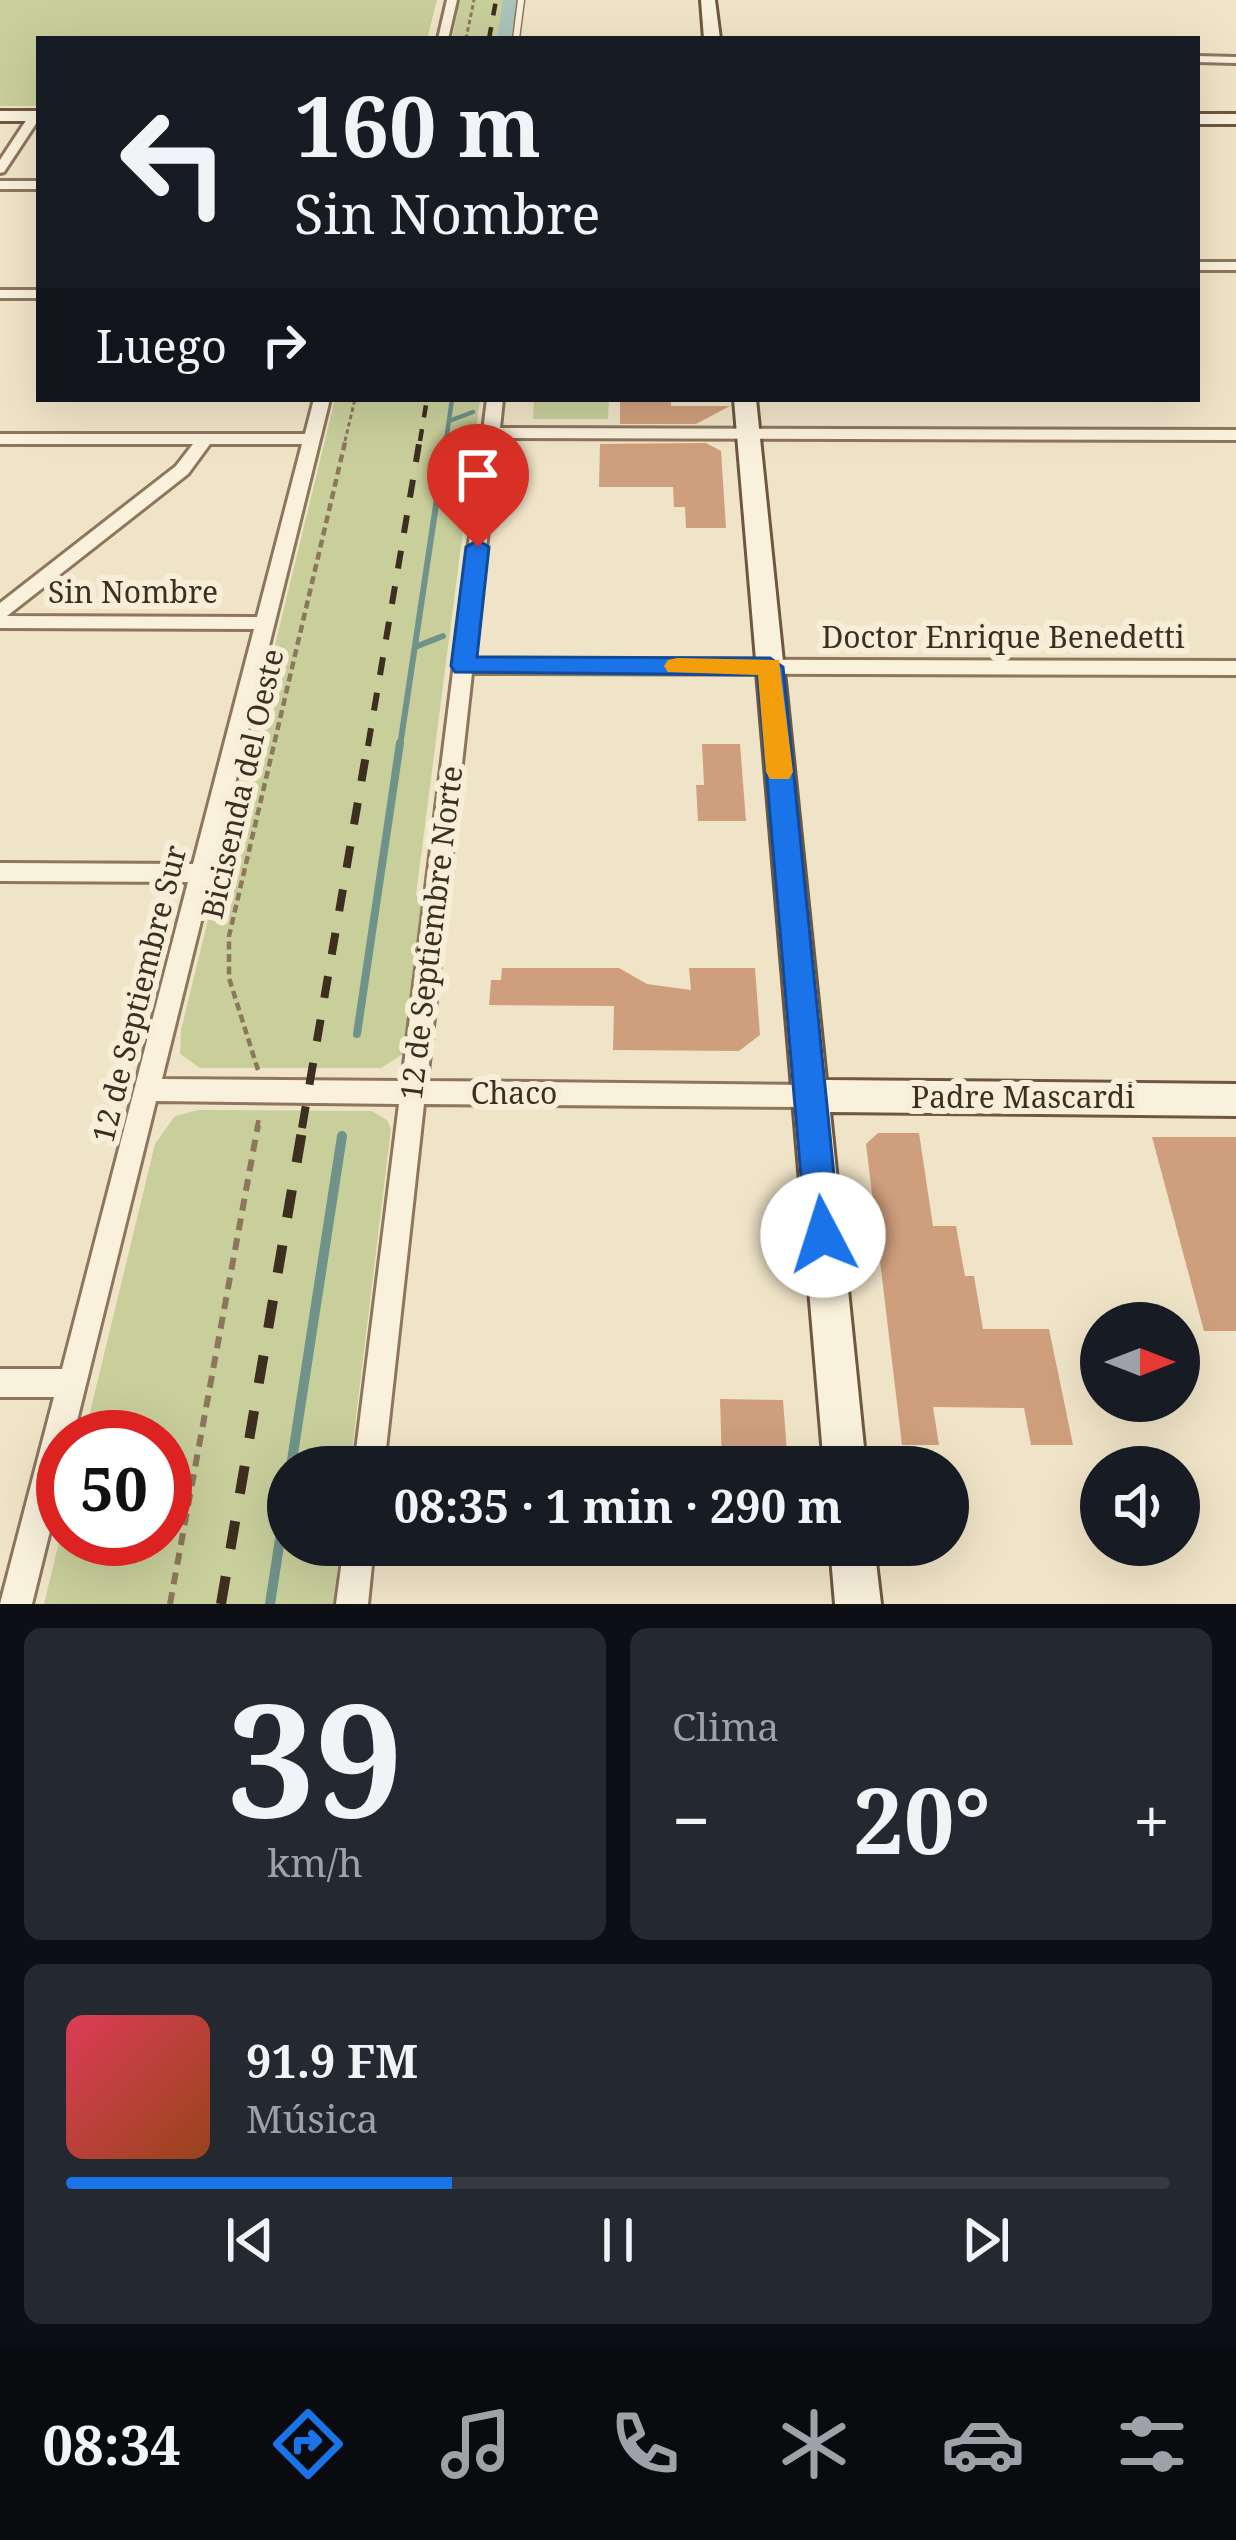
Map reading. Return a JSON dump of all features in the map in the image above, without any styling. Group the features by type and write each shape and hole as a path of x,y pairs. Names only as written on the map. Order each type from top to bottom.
{"main road":[{"path":"708,0 712,36"},
{"path":"0,116 36,116"},
{"path":"1200,119 1236,119"},
{"path":"745,402 843,1446"},
{"name":"Padre Mascardi","path":"810,1096 1236,1100"},
{"path":"854,1566 858,1604"}],"street":[{"path":"444,36 452,0"},
{"path":"1200,59 1236,59"},
{"path":"0,169 36,117"},
{"path":"0,185 36,185"},
{"path":"1200,266 1236,266"},
{"path":"0,293 36,293"},
{"name":"12 de Septiembre Sur","path":"16,1604 321,402"},
{"name":"12 de Septiembre Norte","path":"371,1446 496,402"},
{"path":"491,433 1236,436"},
{"path":"0,439 312,439"},
{"path":"0,612 182,470 205,439"},
{"name":"Sin Nombre","path":"0,622 266,623"},
{"path":"464,666 770,667"},
{"name":"Doctor Enrique Benedetti","path":"770,667 1236,668"},
{"path":"0,872 202,873"},
{"name":"Chaco","path":"147,1090 810,1096"},
{"path":"0,1383 73,1383"},
{"path":"352,1604 357,1566"}],"lane":[{"path":"516,36 521,0"}],"path":[{"path":"467,36 474,0"},
{"name":"Bicisenda del Oeste","path":"170,1604 257,1149 256,1059 230,978 228,946 354,402"}],"green space":[{"path":"0,0 437,0 428,36 36,36 36,106 0,106"},
{"path":"460,0 517,0 511,36 453,36"},
{"path":"334,402 480,402 416,895 425,906 406,1052 381,1068 200,1068 180,1054 181,1030"},
{"path":"534,402 609,402 608,419 533,419"},
{"path":"198,1110 372,1111 387,1120 391,1129 353,1446 267,1446 267,1566 338,1566 333,1604 44,1604 53,1566 192,1566 192,1410 91,1410 155,1144 175,1116"}],"building":[{"path":"620,402 730,406 696,424 620,424"},
{"path":"706,443 721,451 726,528 686,528 685,507 674,507 673,487 599,487 600,444"},
{"path":"702,744 740,744 746,821 698,821 696,785 704,785"},
{"path":"502,968 619,968 647,984 691,990 689,968 755,968 760,1035 739,1051 613,1050 614,1006 489,1005 491,980 501,980"},
{"path":"878,1133 919,1133 933,1226 956,1226 965,1276 974,1276 983,1329 1049,1329 1073,1445 1031,1445 1024,1408 933,1407 939,1445 902,1445 866,1144"},
{"path":"1152,1137 1236,1137 1236,1331 1204,1331 1200,1302 1196,1302"},
{"path":"720,1399 783,1400 786,1446 721,1446"}],"waterway":[{"path":"504,36 510,0"},
{"path":"446,441 452,402"},
{"path":"449,421 473,412"},
{"path":"400,746 446,438"},
{"path":"442,467 468,458"},
{"path":"415,647 443,636"},
{"path":"357,1034 400,743"},
{"path":"294,1446 342,1136"},
{"path":"270,1604 276,1566"}],"railway":[{"path":"490,36 496,0"},
{"path":"420,441 426,402"},
{"path":"368,746 420,438"},
{"path":"302,1128 368,743"},
{"path":"221,1604 303,1125"}],"slow traffic":[{"path":"677,666 770,667 780,772"}],"route":[{"path":"478,547 464,666 770,667 823,1235"}]}
